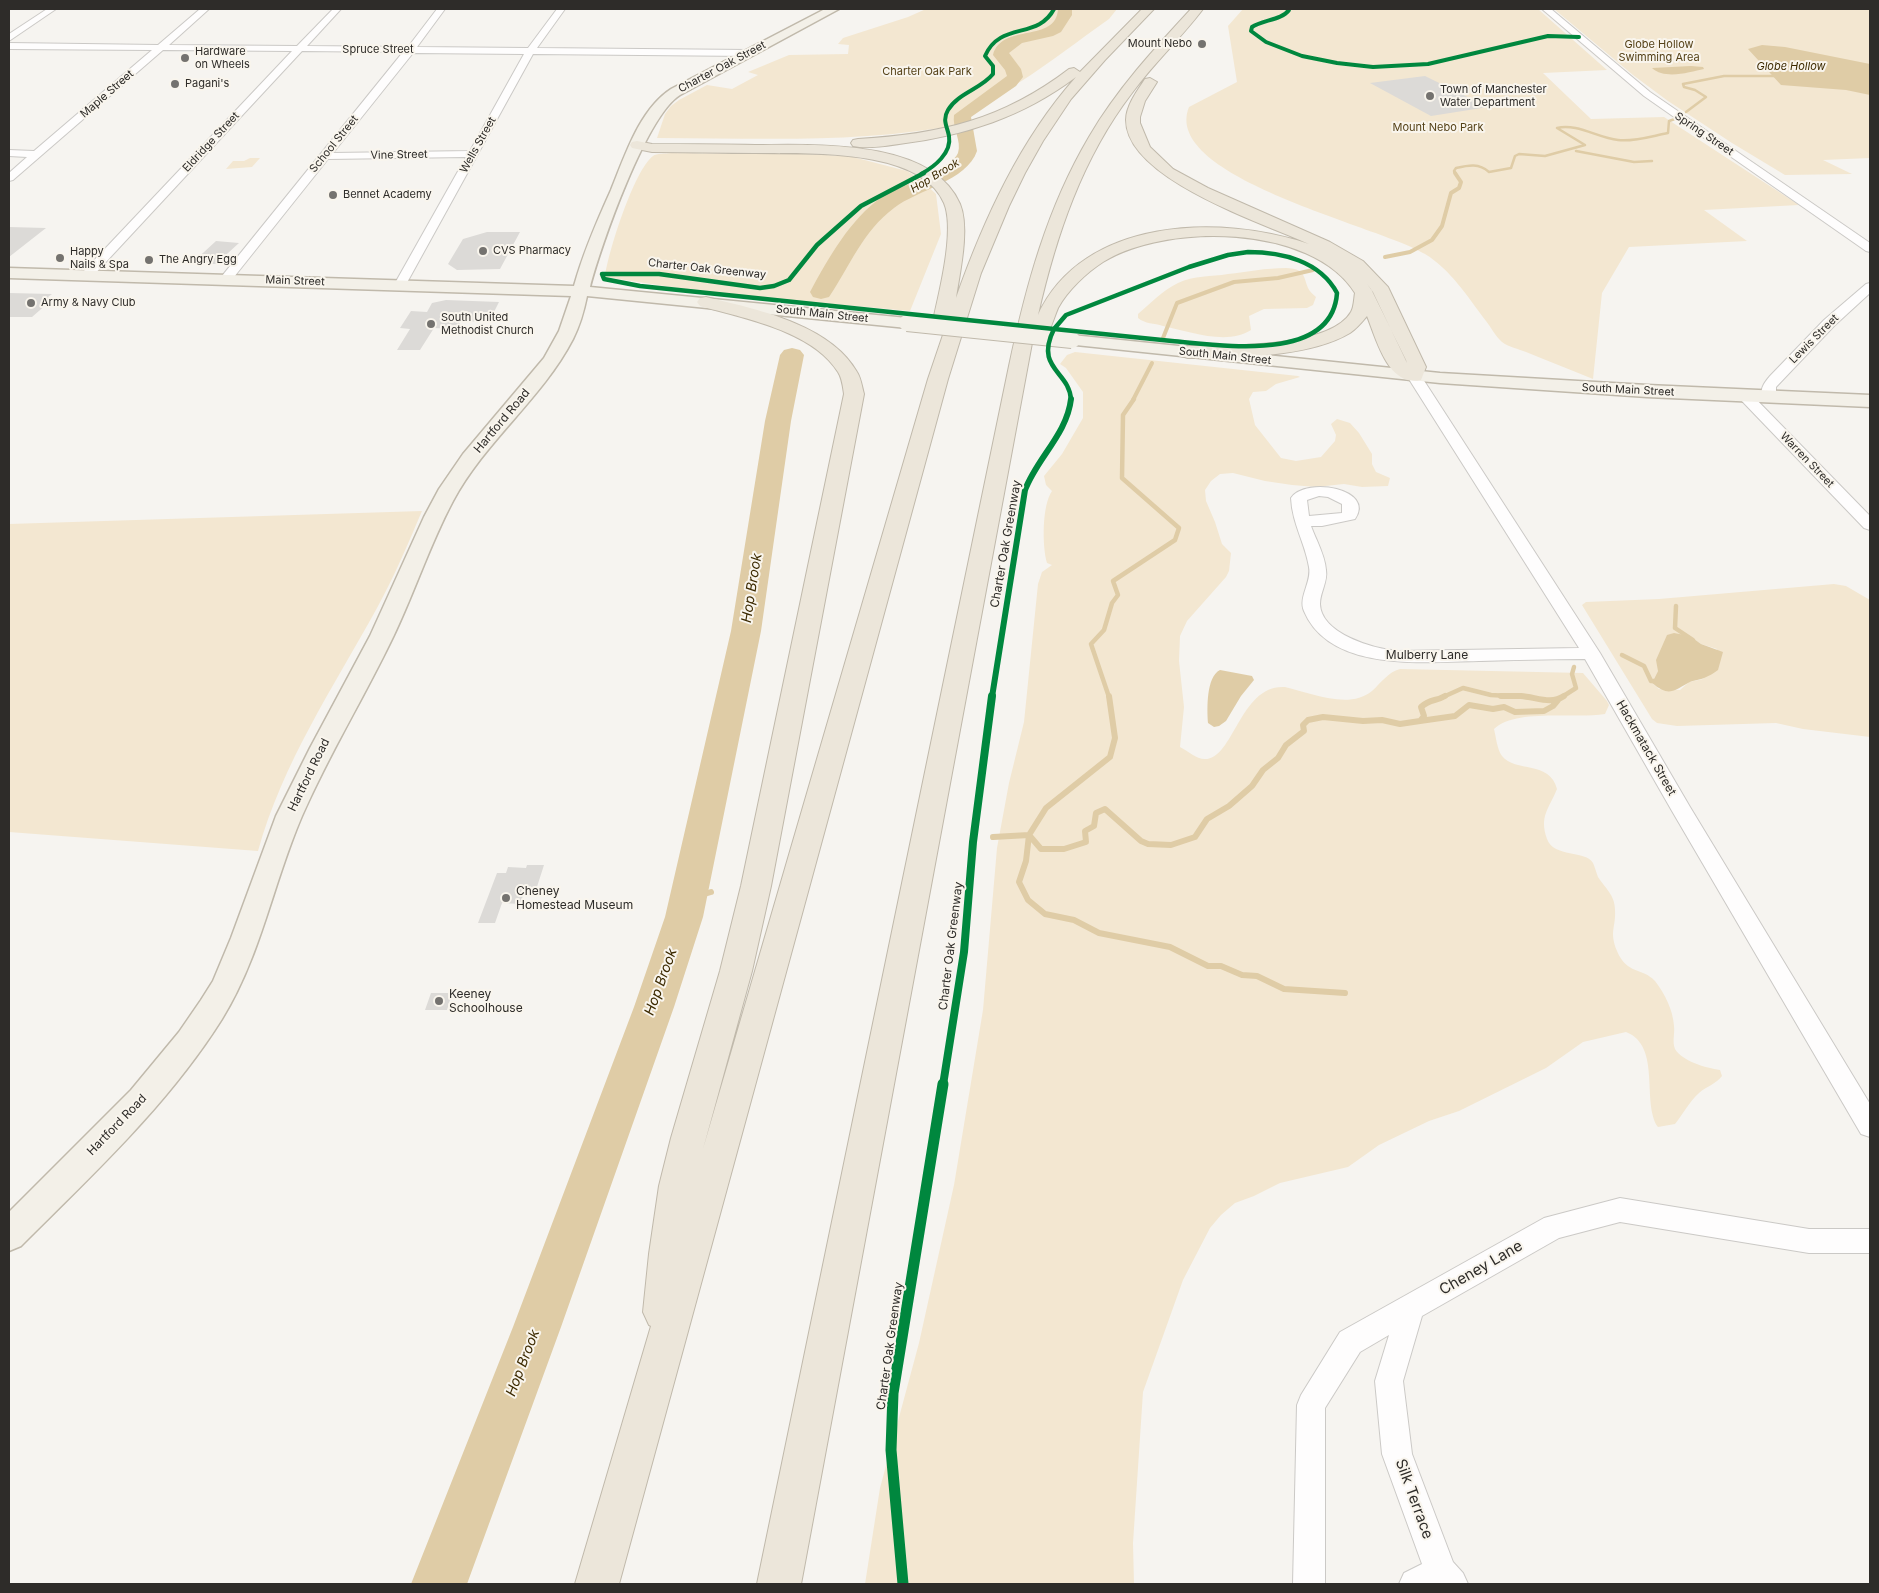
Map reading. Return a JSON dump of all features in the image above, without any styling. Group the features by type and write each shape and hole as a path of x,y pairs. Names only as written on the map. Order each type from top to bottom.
{"highway":[{"path":"597,1584 932,402 977,259 1015,176 1046,125 1071,90 1148,9"},
{"path":"1012,400 1028,370 1043,320 1059,293 1078,273 1114,249 1140,240 1177,233 1207,231 1240,233 1275,239 1304,248 1333,261 1353,276 1364,292 1396,363 1414,376 1417,367 1415,360 1379,287 1367,271 1348,257 1331,248 1182,180 1153,159 1139,141 1132,122 1135,108 1158,69 1182,37 1193,13"},
{"path":"779,1584 1012,400 1038,277 1052,230 1069,186 1094,138 1150,61 1193,13"},
{"path":"637,145 654,143 857,143 898,140 943,133 976,125 1017,109 1050,91 1076,70 1112,36 1134,22"},
{"path":"637,145 652,148 841,150 885,158 919,171 939,186 951,202 955,228 948,287 931,368 932,402"},
{"path":"1188,352 1272,349 1318,340 1339,331 1354,320 1364,305 1364,292"},
{"path":"660,1363 664,1282 677,1186 688,1138 736,971 756,886 854,394 851,377 843,364 816,341 780,324 706,302"}],"main road":[{"name":"Charter Oak Street","path":"581,291 598,239 637,145 650,121 667,98 833,9"},
{"name":"Main Street","path":"9,273 581,291"},
{"name":"South Main Street","path":"581,291 706,302 1414,376 1532,385 1870,401"},
{"name":"Hartford Road","path":"9,1235 125,1119 186,1046 211,1010 227,983 244,946 288,818 316,760 382,635 435,516 464,467 552,358 567,333 581,291"}],"street":[{"path":"9,38 52,9"},
{"name":"Maple Street","path":"9,178 205,9"},
{"name":"Eldridge Street","path":"87,275 337,9"},
{"name":"School Street","path":"226,279 441,9"},
{"name":"Wells Street","path":"400,285 531,50 561,9"},
{"name":"Spring Street","path":"1546,9 1647,94 1870,248"},
{"name":"Spruce Street","path":"9,46 748,53"},
{"path":"9,153 37,154"},
{"name":"Vine Street","path":"325,156 473,154"},
{"name":"Lewis Street","path":"1769,397 1769,386 1775,379 1829,323 1870,287"},
{"name":"Hackmatack Street","path":"1414,376 1591,653 1682,811 1870,1126"},
{"name":"Warren Street","path":"1745,396 1870,525"},
{"name":"Mulberry Lane","path":"1302,521 1318,570 1311,603 1312,609 1319,622 1329,631 1358,648 1377,654 1397,657 1591,653"},
{"name":"Cheney Lane","path":"1309,1584 1311,1405 1350,1342 1553,1226 1620,1210 1809,1241 1870,1241"},
{"name":"Silk Terrace","path":"1411,1308 1389,1381 1397,1454 1436,1580"}],"green space":[{"name":"Charter Oak Park","path":"926,9 1117,9 1109,19 1042,67 1020,82 981,103 968,115 962,124 886,135 848,137 772,139 657,138 665,114 671,106 707,85 732,89 758,75 748,72 789,55 848,54 849,45 838,44 843,38 908,17"},
{"name":"Mount Nebo Park","path":"1243,9 1538,9 1607,70 1543,73 1591,119 1664,117 1799,205 1704,210 1747,241 1629,247 1602,293 1593,379 1510,347 1502,342 1451,276 1425,254 1402,243 1280,197 1240,178 1208,156 1189,133 1189,107 1237,82 1228,26"},
{"name":"Globe Hollow Swimming Area","path":"1554,9 1870,9 1870,158 1823,160 1852,174 1785,175 1668,101 1633,75"},
{"path":"671,153 849,156 907,171 920,179 936,194 941,234 910,311 711,293 605,277 616,232 638,177 653,156"},
{"path":"250,158 260,158 252,167 226,169 233,161 244,161"},
{"path":"1286,268 1302,273 1309,289 1316,297 1313,305 1307,308 1264,309 1249,316 1251,330 1241,335 1231,337 1207,336 1147,322 1138,318 1138,314 1157,297 1184,280 1264,269"},
{"path":"1075,352 1298,376 1300,377 1276,384 1266,391 1253,392 1249,399 1255,425 1281,458 1296,461 1321,457 1335,441 1336,435 1331,424 1337,419 1350,423 1359,433 1372,454 1372,464 1376,472 1390,478 1388,486 1362,487 1344,484 1316,487 1292,485 1233,473 1220,474 1211,481 1205,490 1206,501 1222,544 1231,553 1229,571 1226,577 1187,621 1180,636 1179,661 1184,707 1180,747 1202,759 1215,756 1248,708 1258,697 1270,689 1285,687 1341,700 1363,697 1388,675 1400,669 1583,673 1607,701 1609,705 1605,714 1516,718 1494,729 1499,750 1508,761 1540,770 1553,780 1557,789 1545,818 1544,824 1547,839 1556,849 1584,856 1593,863 1598,877 1609,892 1615,905 1613,939 1617,951 1625,964 1650,977 1662,991 1672,1014 1675,1049 1683,1057 1701,1066 1720,1070 1722,1076 1695,1097 1675,1124 1658,1127 1653,1117 1644,1049 1637,1039 1626,1032 1583,1042 1546,1068 1459,1111 1429,1121 1379,1145 1348,1167 1280,1183 1235,1203 1210,1228 1183,1280 1143,1392 1133,1543 1134,1584 865,1584 880,1488 919,1343 954,1185 983,1010 997,848 1009,783 1024,722 1038,584 1042,572 1052,565 1047,563 1045,556 1044,536 1046,506 1052,491 1046,485 1044,476 1062,454 1083,418 1083,392 1066,368 1060,364 1067,355"},
{"path":"422,511 383,596 295,756 268,818 258,851 9,832 9,524"},
{"path":"1834,584 1846,586 1870,600 1870,737 1803,729 1776,723 1677,726 1657,723 1652,719 1582,605 1586,602 1659,599","holes":["1690,636 1701,644 1717,649 1703,679 1689,682 1680,690 1659,689 1652,683 1658,671"]}],"water":[{"name":"Globe Hollow","path":"1762,45 1785,47 1870,64 1870,95 1846,90 1781,85 1748,49"},
{"path":"1703,67 1704,69 1685,73 1664,74 1652,68"},
{"path":"1674,633 1690,636 1701,644 1723,652 1718,670 1706,677 1667,691 1652,683 1658,671 1656,660 1667,635"},
{"path":"1220,670 1252,676 1254,680 1241,696 1226,721 1214,727 1208,723 1208,694 1212,679"}],"building":[{"name":"Town of Manchester Water Department","path":"1425,76 1488,107 1431,116 1370,83"},
{"path":"9,227 46,228 9,257"},
{"name":"CVS Pharmacy","path":"487,232 520,232 500,269 457,270 448,264 463,239"},
{"path":"216,241 239,243 216,264 191,264"},
{"name":"Army & Navy Club","path":"9,293 52,294 48,297 55,297 32,317 9,317"},
{"name":"South United Methodist Church","path":"446,300 499,302 489,322 461,321 458,327 454,326 452,329 434,328 420,350 397,350 410,329 400,328 411,311 427,312 432,303"},
{"name":"Cheney Homestead Museum","path":"527,865 544,865 535,893 524,893 520,904 502,903 495,923 478,923 497,873 506,873 508,867 526,868"},
{"name":"Keeney Schoolhouse","path":"431,993 452,993 447,1010 425,1010"}],"waterway":[{"name":"Hop Brook","path":"821,292 833,270 868,220 895,198 941,176 960,163 968,151 962,125 963,115 1015,77 1013,69 1001,55 1002,51 1017,39 1048,33 1056,29 1065,15 1065,9"},
{"path":"1686,112 1706,97 1695,90 1684,87 1683,84 1724,76 1781,76"},
{"path":"1456,174 1454,171 1456,168 1470,166 1478,166 1489,172 1511,168 1515,156 1519,154 1545,156 1585,145 1557,128 1572,127 1610,139 1630,140 1668,133 1669,121 1675,119"},
{"path":"1576,151 1634,162 1652,161"},
{"path":"1385,257 1410,252 1432,240 1442,226 1451,193 1459,188 1461,182 1455,173"},
{"path":"1163,338 1177,303 1234,282 1278,278 1313,270"},
{"name":"Hop Brook","path":"439,1584 537,1327 654,1007 684,917 746,631 778,421 792,355"},
{"path":"1133,400 1152,363"},
{"path":"1109,697 1091,644 1104,630 1112,603 1118,595 1113,581 1175,540 1179,528 1122,478 1123,415 1134,399"},
{"path":"1676,606 1675,628 1693,640"},
{"path":"1622,655 1644,666 1651,681 1661,681"},
{"path":"1562,697 1576,688 1572,674 1574,667"},
{"path":"1443,697 1463,688 1491,695 1509,696"},
{"path":"1029,835 1046,808 1110,757 1115,738 1109,696"},
{"path":"1420,721 1424,716 1421,707 1428,702 1445,696"},
{"path":"1501,696 1509,696"},
{"path":"1509,696 1549,700 1559,699 1564,696"},
{"path":"1509,696 1527,697"},
{"path":"1420,721 1455,716 1469,705 1493,709 1504,707 1515,712 1544,711 1553,706 1558,700"},
{"path":"1029,835 1041,849 1064,849 1086,842 1085,831 1094,826 1096,813 1105,809 1141,841 1148,844 1171,845 1195,837 1207,819 1229,806 1252,786 1263,770 1278,758 1286,745 1304,731 1303,725 1308,720 1323,717 1363,721 1382,720 1400,724 1420,721"},
{"path":"993,837 1029,835"},
{"path":"1029,835 1026,861 1019,882 1028,900 1045,914 1074,920 1099,933 1170,947 1208,966 1221,966 1242,975 1257,976 1284,989 1345,993"},
{"path":"688,899 711,892"}],"cycle path":[{"name":"Charter Oak Greenway","path":"903,1584 891,1450 893,1393 964,952 973,842 997,659 1025,490 1036,466 1059,433 1070,410 1071,399 1069,390 1049,361 1050,338 1053,331 1056,324 1066,315 1189,267 1228,255 1268,252 1288,256 1307,264 1320,273 1328,280 1337,293 1333,312 1328,320 1312,333 1284,343 1243,346 1134,337 1066,330 1013,324 640,286 604,279 602,274 659,274 760,288 774,286 789,280 817,245 861,206 933,168 943,157 949,141 945,121 948,110 953,104 981,86 993,74 993,66 985,56 989,46 1003,35 1038,26 1049,18 1054,9"},
{"path":"1289,10 1286,14 1260,22 1252,27 1251,31 1262,40 1284,50 1319,60 1355,66 1391,67 1428,64 1548,36 1579,37"}],"place":[{"name":"Mount Nebo","path":"1202,44"},
{"name":"Hardware on Wheels","path":"185,58"},
{"name":"Pagani's","path":"175,84"},
{"name":"Town of Manchester Water Department","path":"1430,96"},
{"name":"Bennet Academy","path":"333,195"},
{"name":"CVS Pharmacy","path":"483,251"},
{"name":"Happy Nails & Spa","path":"60,258"},
{"name":"The Angry Egg","path":"149,260"},
{"name":"Army & Navy Club","path":"31,303"},
{"name":"South United Methodist Church","path":"431,324"},
{"name":"Cheney Homestead Museum","path":"506,898"},
{"name":"Keeney Schoolhouse","path":"439,1001"}]}
